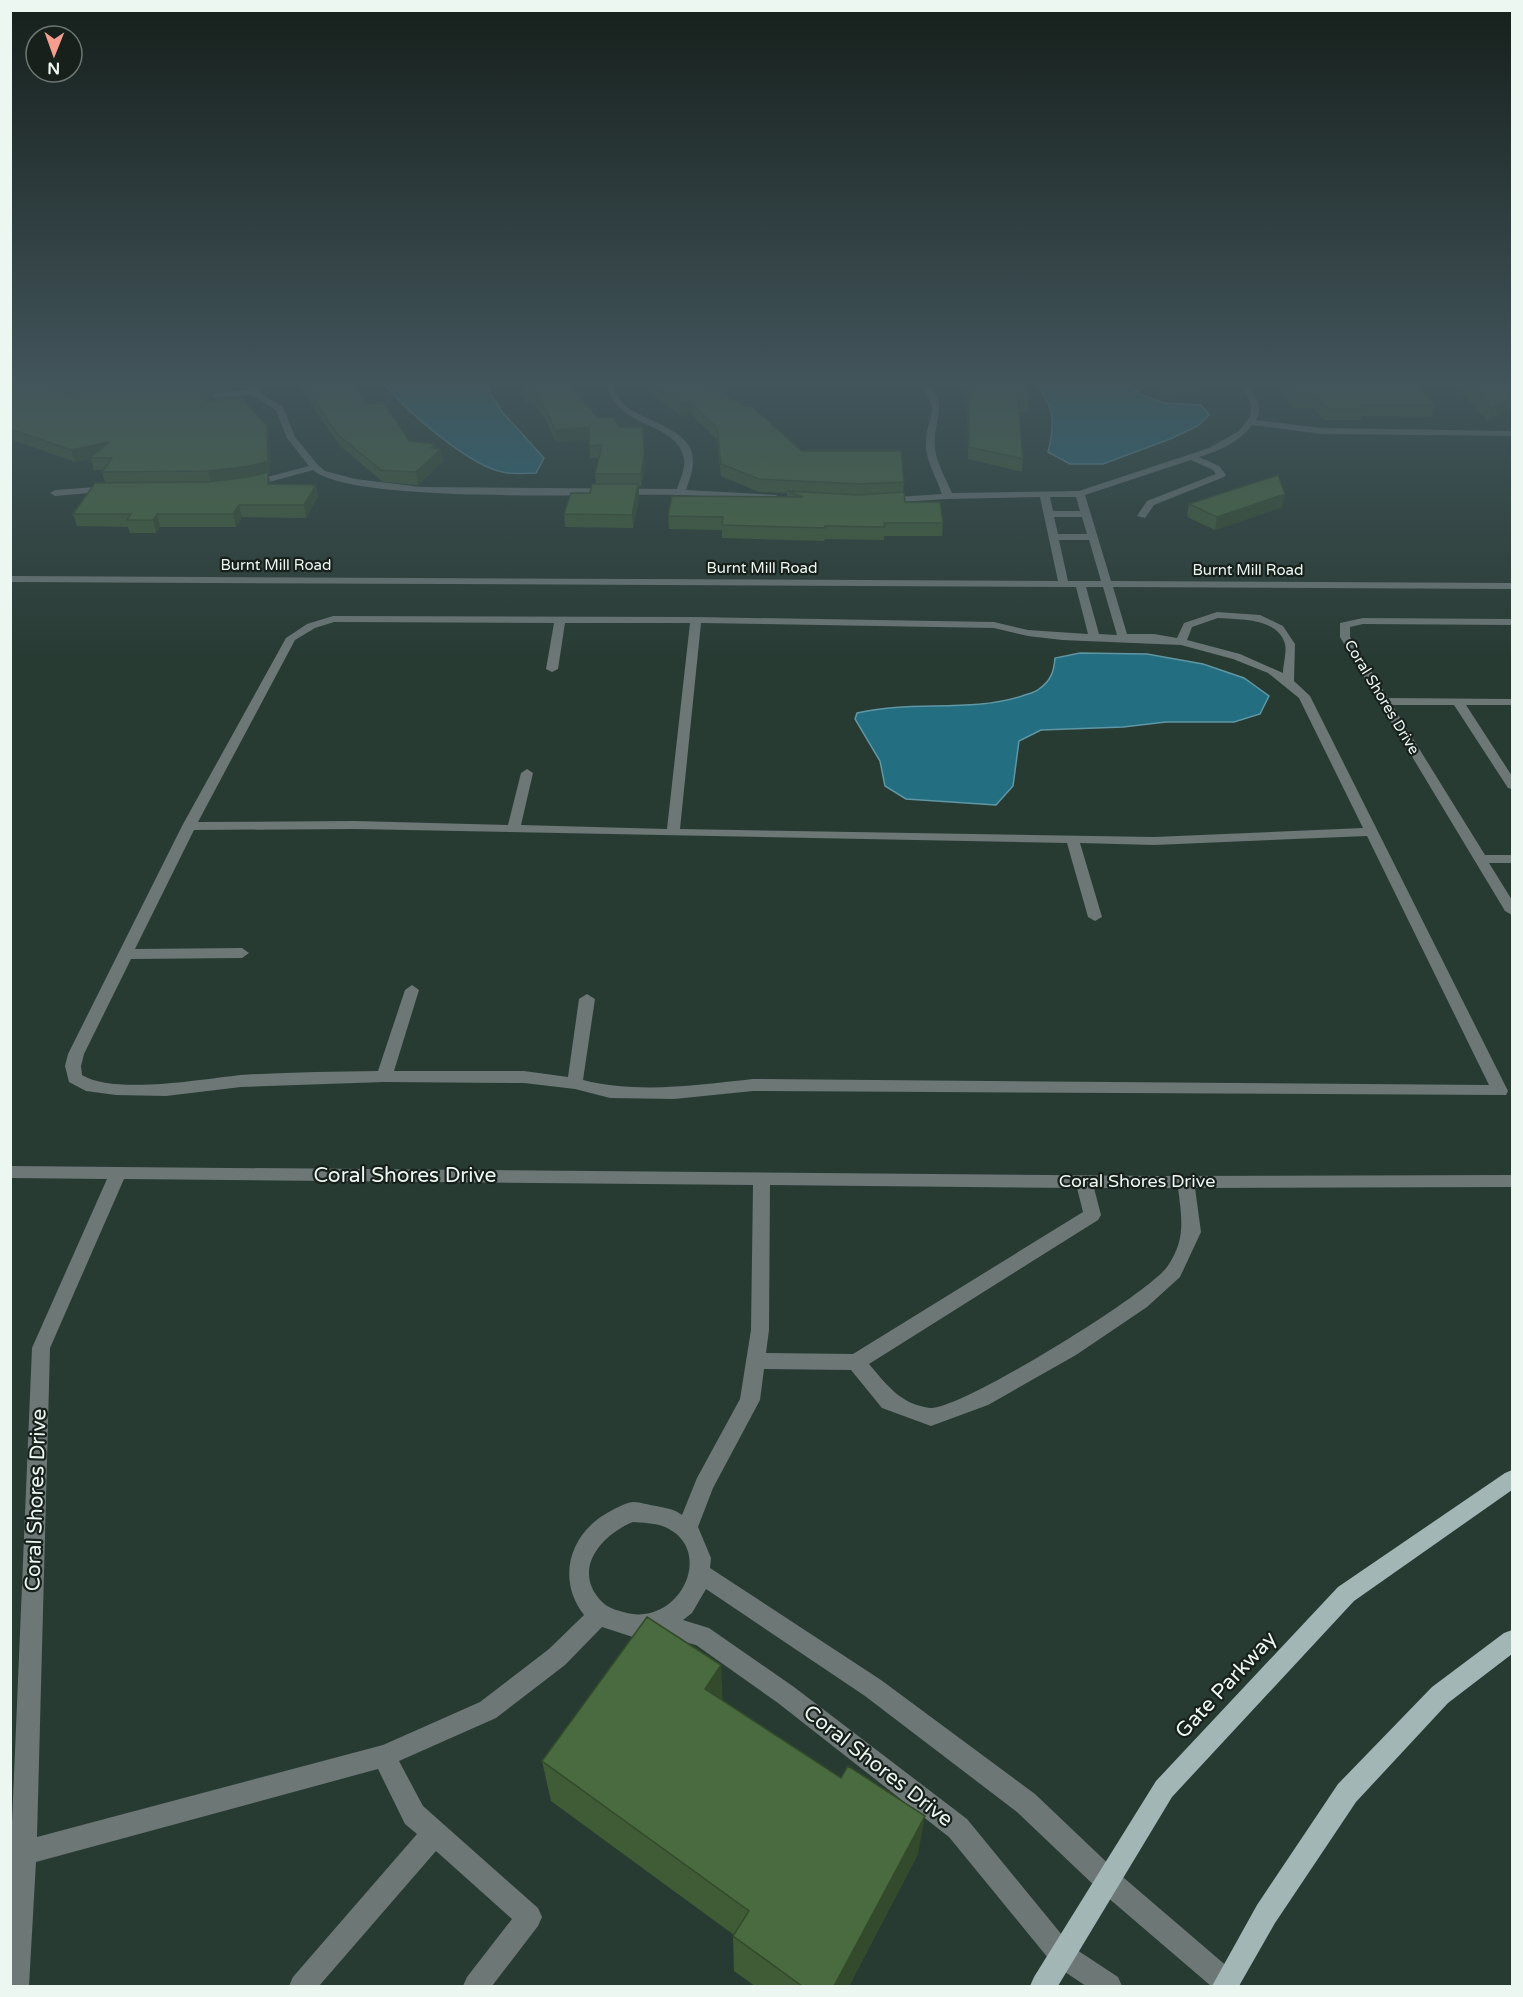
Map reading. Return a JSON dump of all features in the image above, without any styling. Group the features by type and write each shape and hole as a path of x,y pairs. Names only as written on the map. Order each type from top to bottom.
{"main road":[{"name":"Gate Parkway","path":"1042,1986 1164,1790 1346,1594 1512,1479"},
{"path":"1226,1985 1266,1914 1347,1793 1440,1695 1512,1641"}],"street":[{"path":"242,485 294,472"},
{"path":"321,472 356,482 397,489 681,492 791,499"},
{"path":"681,492 686,472"},
{"path":"939,472 948,496"},
{"path":"878,502 948,496 1080,494 1146,472"},
{"path":"1142,516 1150,503 1221,475 1219,472"},
{"path":"56,493 74,490 121,489"},
{"path":"1044,493 1064,584"},
{"path":"1080,494 1123,638"},
{"path":"1049,514 1085,514"},
{"path":"1055,537 1092,537"},
{"name":"Burnt Mill Road","path":"10,579 1512,586"},
{"path":"1080,584 1094,637"},
{"path":"1180,642 1188,625 1217,615 1260,618 1279,628 1290,645 1288,683"},
{"path":"333,619 696,620 994,625 1028,633 1062,637 1094,637 1180,642 1268,668 1304,696 1500,1091 753,1085 674,1093 610,1092 575,1083 524,1077 384,1076 241,1081 166,1090 116,1089 86,1085 75,1078 73,1066 76,1054 189,826 291,638 312,626 333,619"},
{"path":"552,669 560,619"},
{"path":"673,833 696,620"},
{"name":"Coral Shores Drive","path":"1512,622 1363,621 1344,625 1345,637 1512,911"},
{"path":"1384,701 1512,702"},
{"path":"1458,702 1512,785"},
{"path":"514,828 527,772"},
{"path":"189,826 356,825 673,833 1154,840 1370,832"},
{"path":"1072,839 1095,917"},
{"path":"1480,859 1512,859"},
{"path":"126,954 242,953"},
{"path":"384,1076 412,990"},
{"path":"575,1083 587,999"},
{"path":"10,1172 118,1173"},
{"name":"Coral Shores Drive","path":"16,1986 24,1853 41,1348 118,1173 1186,1182 1512,1181"},
{"path":"687,1529 704,1485 750,1400 760,1330 762,1178"},
{"path":"756,1361 856,1362 1092,1215 1084,1181"},
{"path":"856,1362 889,1402 931,1417 991,1393 1069,1349 1140,1302 1174,1272 1192,1232 1186,1182"},
{"path":"24,1853 384,1756 488,1710 557,1657 599,1615 586,1600 578,1583 578,1563 585,1545 597,1530 614,1518 623,1515 633,1512 653,1512 671,1518 687,1529 696,1542 701,1557 701,1574 873,1688 1026,1803 1108,1881 1226,1985"},
{"name":"Coral Shores Drive","path":"599,1615 615,1624 636,1627 656,1624 672,1617 686,1605 696,1590 701,1574"},
{"name":"Coral Shores Drive","path":"656,1624 701,1636 786,1695 958,1828 1062,1955 1109,1986"},
{"path":"384,1756 414,1815 529,1917 476,1986"},
{"path":"302,1986 435,1833"}],"water":[{"path":"504,472 536,472 536,473"},
{"path":"1080,653 1147,654 1203,664 1244,678 1269,696 1260,714 1234,722 1166,722 1123,727 1041,730 1019,741 1013,786 996,805 906,799 885,786 880,761 855,719 857,713 898,707 981,704 1022,696 1035,692 1046,683 1053,671 1055,658"}],"building":[{"path":"268,472 268,484 316,485 304,505 239,505 233,514 157,514 153,520 127,520 131,514 73,514 95,483 208,482"},
{"path":"595,472 641,472 641,474 595,474"},
{"path":"742,472 903,472 904,482 859,484 759,479"},
{"path":"1278,475 1285,494 1217,517 1189,504"},
{"path":"592,484 638,484 632,515 564,514 571,493 590,493"},
{"path":"787,491 858,495 904,492 905,502 940,502 943,523 884,523 885,527 825,526 825,528 722,525 723,517 668,516 672,496 803,497"},
{"path":"647,1617 721,1665 705,1689 841,1778 848,1766 925,1816 834,1986 802,1986 733,1936 749,1911 542,1761"}]}
